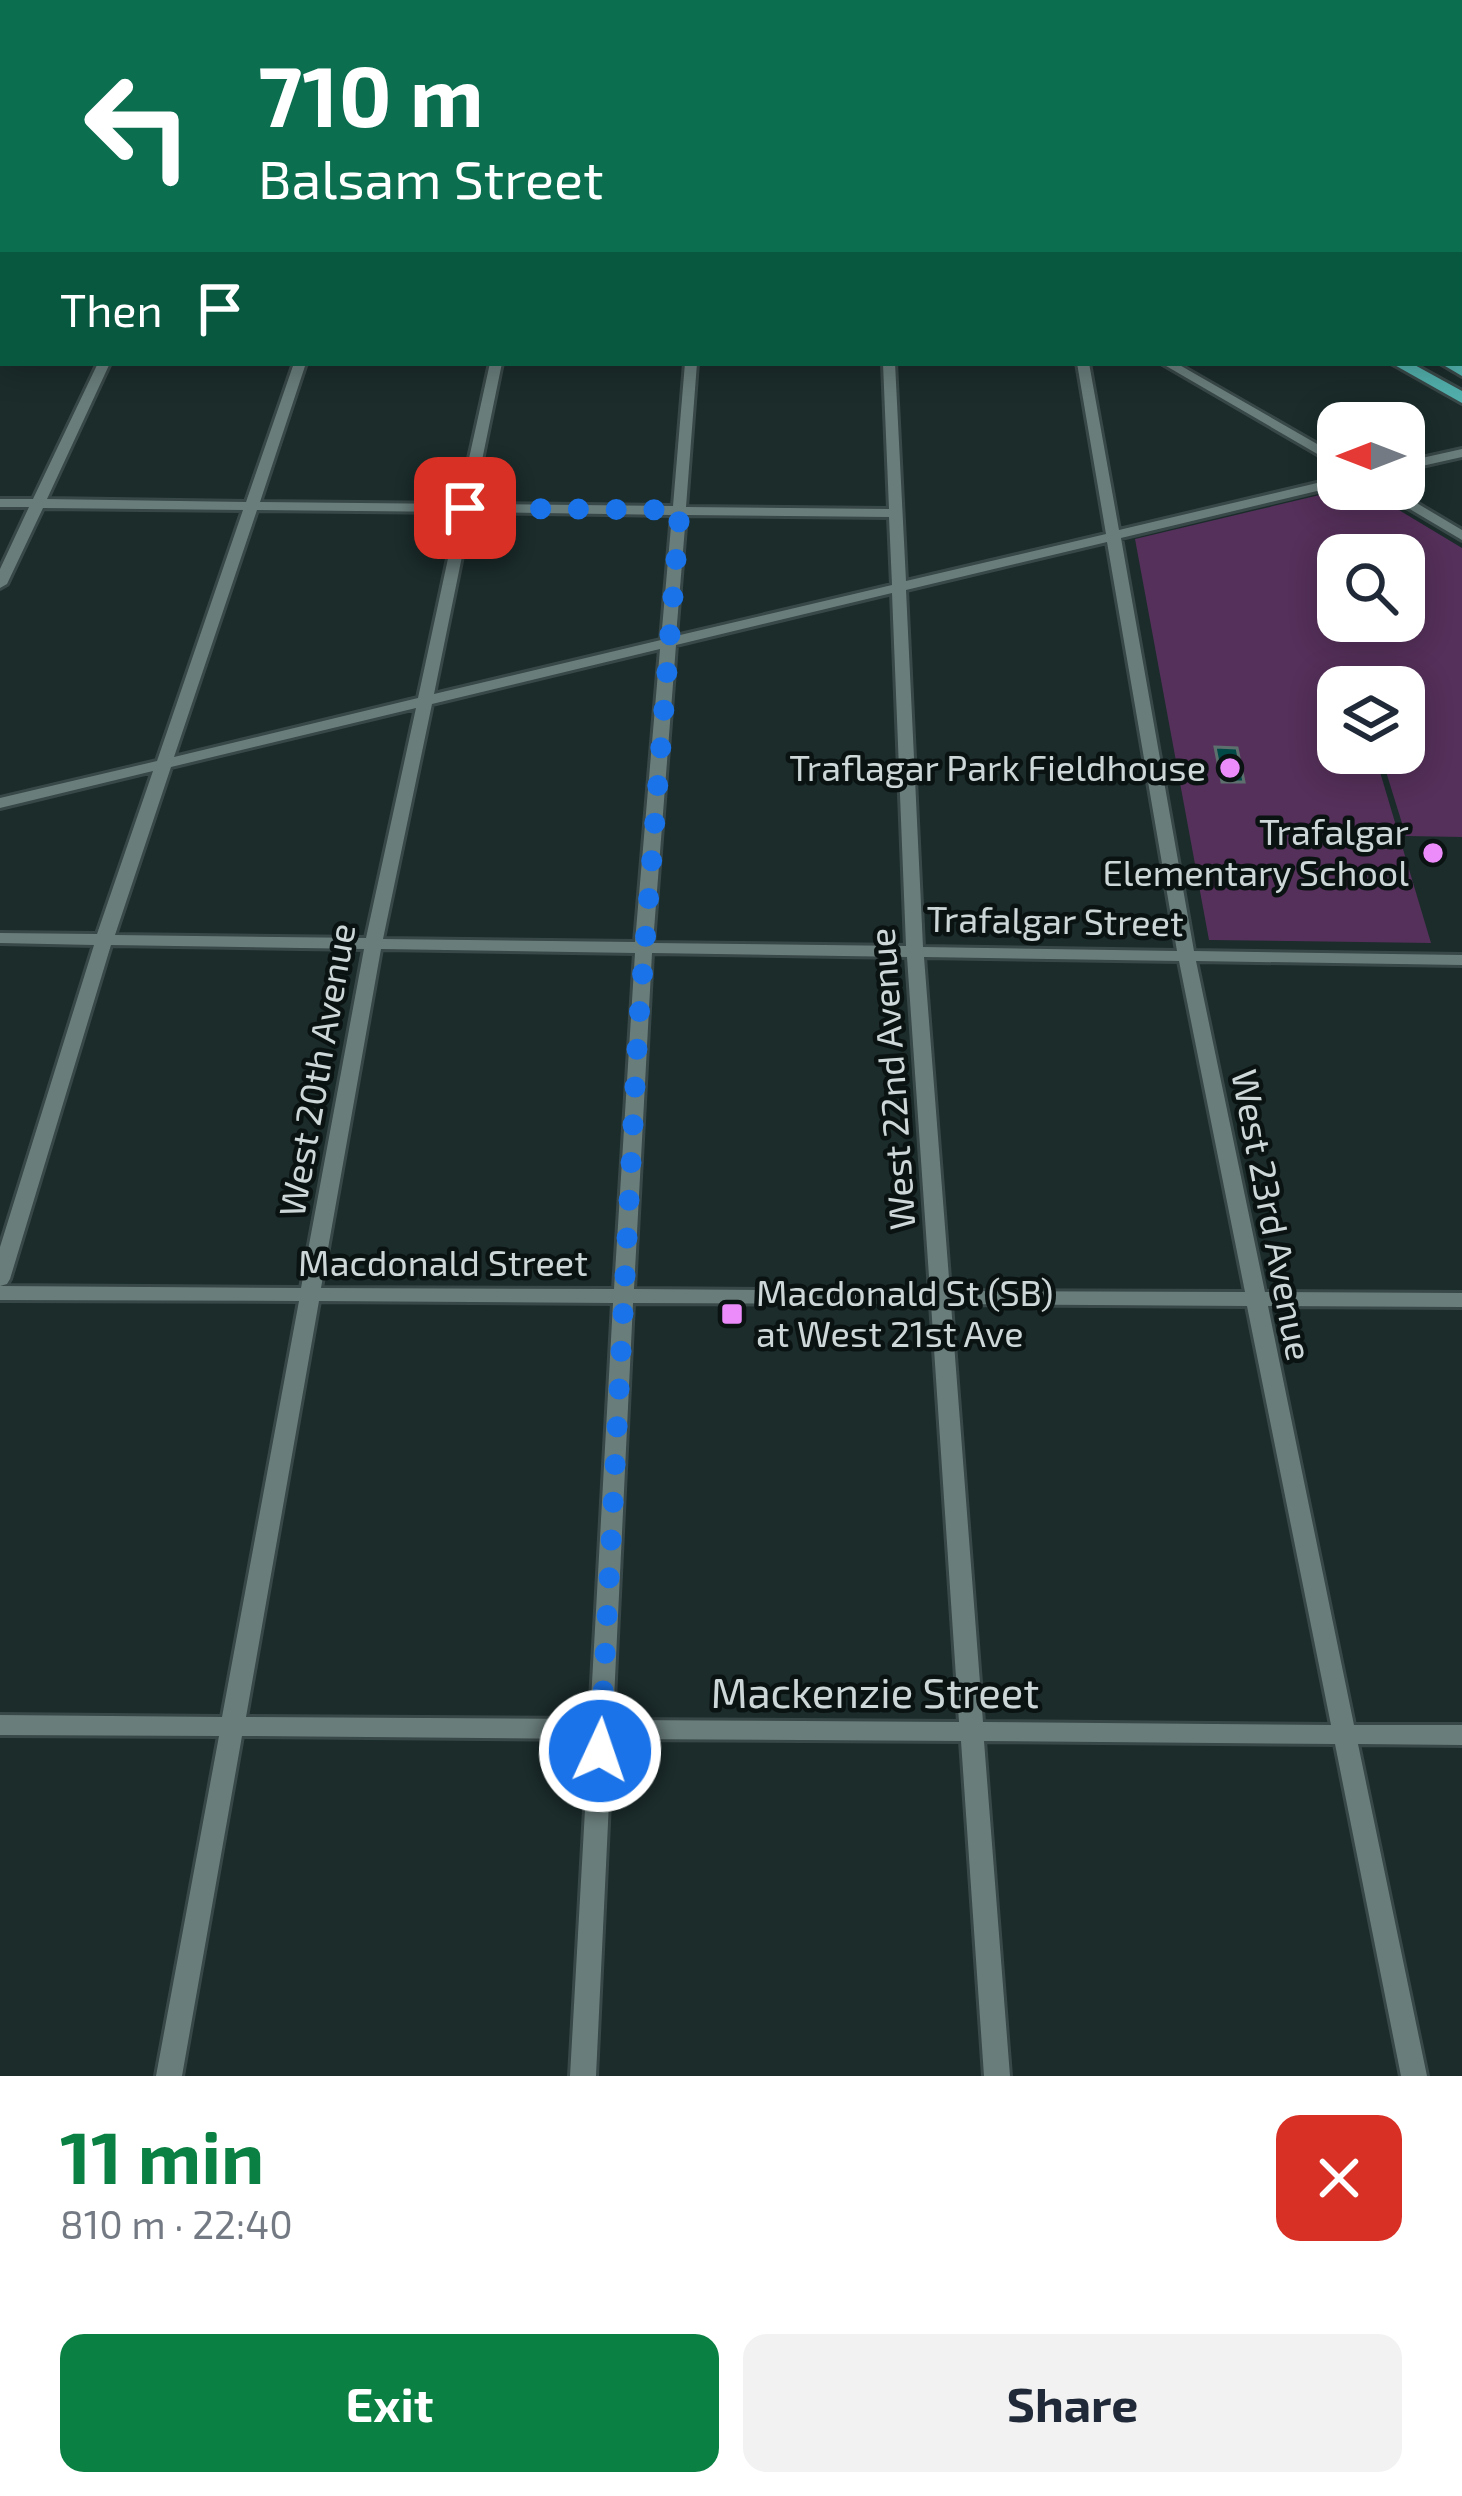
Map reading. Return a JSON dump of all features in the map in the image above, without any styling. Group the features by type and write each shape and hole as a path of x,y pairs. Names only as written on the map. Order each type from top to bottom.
{"main road":[{"path":"1404,366 1462,398"}],"street":[{"path":"0,584 103,366"},
{"path":"0,1279 104,940 299,366"},
{"name":"West 20th Avenue","path":"169,2076 373,944 495,366"},
{"path":"583,2076 644,947 692,366"},
{"name":"West 22nd Avenue","path":"889,366 915,952 997,2076"},
{"name":"West 23rd Avenue","path":"1085,366 1187,956 1414,2076"},
{"path":"1172,366 1317,450"},
{"path":"1425,461 1462,453"},
{"path":"0,803 1317,487"},
{"path":"0,503 896,513"},
{"path":"1418,510 1462,536"},
{"name":"Trafalgar Street","path":"0,938 1461,963"},
{"name":"Macdonald Street","path":"0,1293 1462,1300"},
{"name":"Mackenzie Street","path":"0,1725 1462,1735"}],"shaded area":[{"path":"1317,496 1317,510 1399,510 1462,548 1462,837 1406,836 1387,774 1425,774 1425,666 1317,666 1317,774 1381,774 1431,943 1209,940 1135,539"}],"building":[{"name":"Traflagar Park Fieldhouse","path":"1215,747 1237,748 1244,782 1222,782"}],"place":[{"name":"Traflagar Park Fieldhouse","path":"1230,768"},
{"name":"Trafalgar Elementary School","path":"1433,853"},
{"name":"Macdonald St (SB) at West 21st Ave","path":"732,1314"}],"route":[{"path":"465,508 680,510 638,1030 600,1751"}]}
